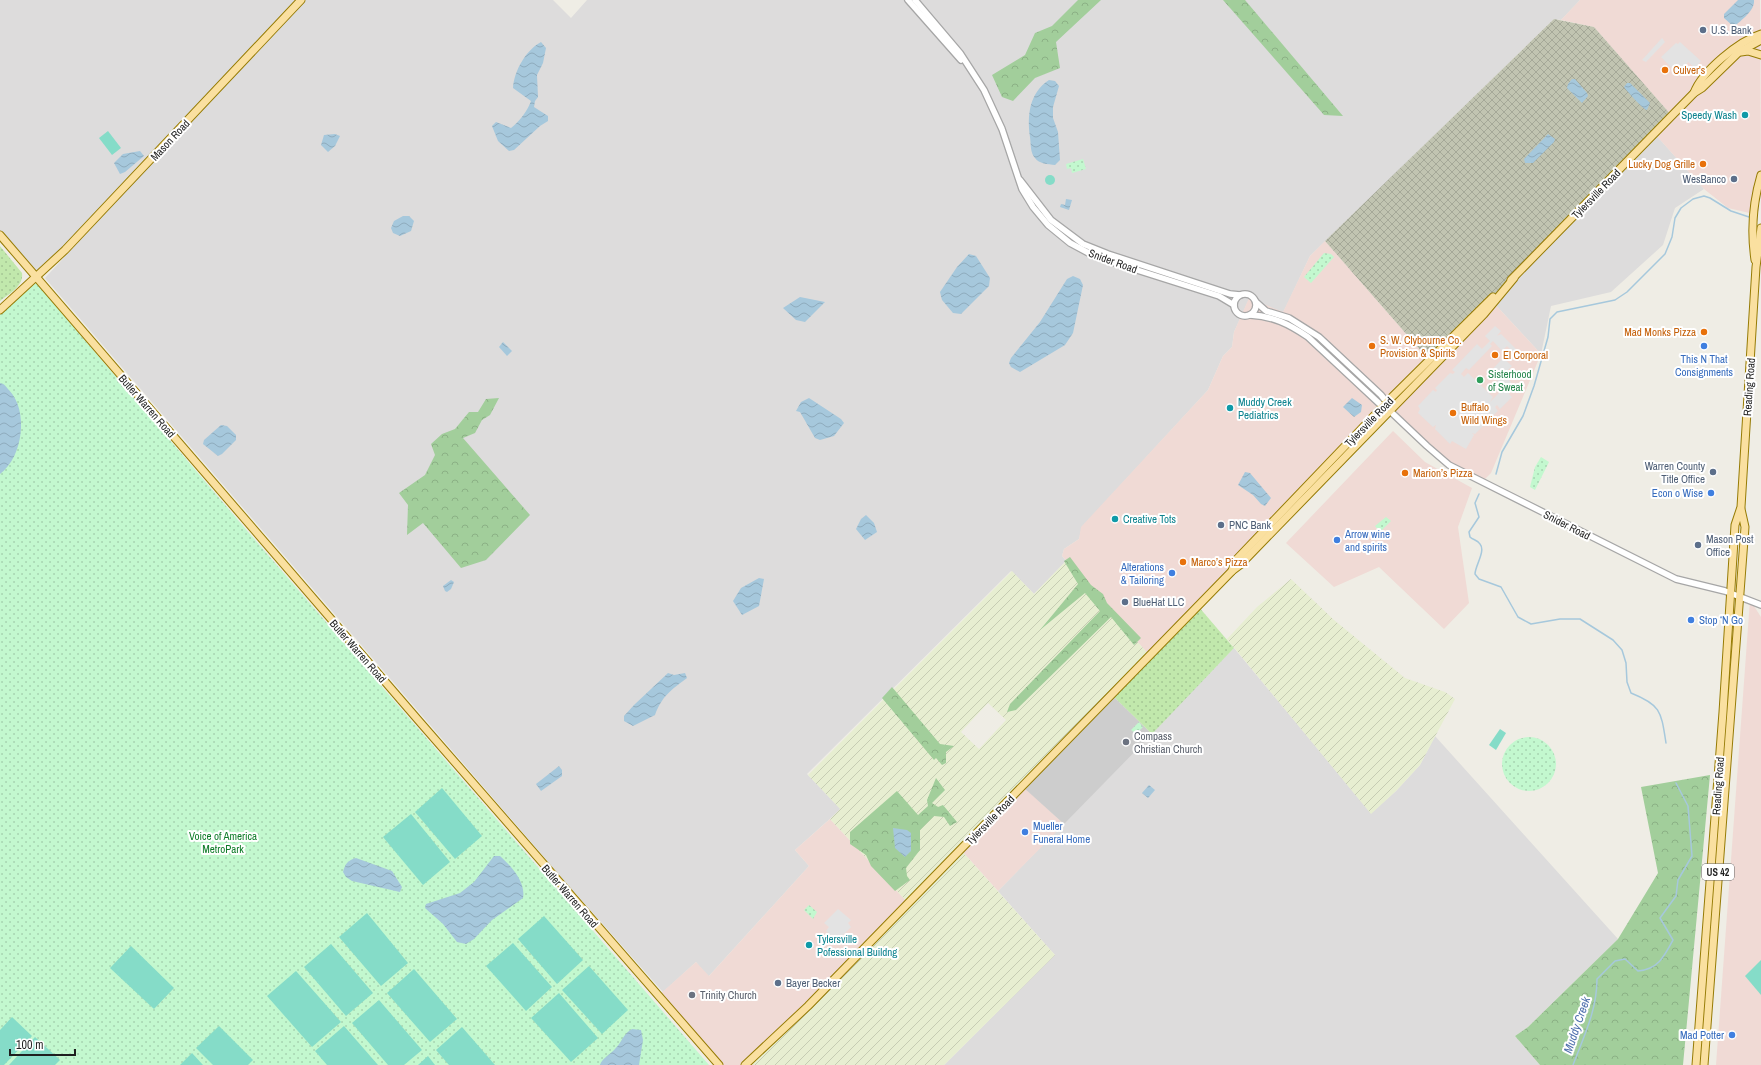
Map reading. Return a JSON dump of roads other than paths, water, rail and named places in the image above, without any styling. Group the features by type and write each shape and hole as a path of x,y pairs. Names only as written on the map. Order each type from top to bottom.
{"main road":[{"name":"Mason Road","path":"0,310 65,250 301,0"},
{"name":"Tylersville Road","path":"1694,93 1697,84 1729,52 1744,42 1761,34"},
{"name":"Tylersville Road","path":"1232,571 1235,561 1385,405 1514,278 1694,93 1702,88 1739,52 1761,40"},
{"path":"1739,52 1748,51 1761,55"},
{"name":"Reading Road","path":"1756,266 1753,244 1756,192 1761,175"},
{"name":"Reading Road","path":"1696,1065 1736,525 1741,507 1756,266 1761,228"},
{"name":"Butler Warren Road","path":"0,235 629,964 719,1065"},
{"name":"Tylersville Road","path":"745,1065 808,1006 1232,571 1240,566 1484,314 1514,278"},
{"name":"Reading Road","path":"1704,1065 1745,527 1741,507"}],"street":[{"name":"Snider Road","path":"908,0 968,66"},
{"name":"Snider Road","path":"915,0 960,53 984,90 994,108 1024,194 1041,218 1070,243 1096,257 1219,296 1234,305"},
{"name":"Snider Road","path":"1020,179 1027,186 1038,204 1051,220 1087,246 1230,294 1240,295"},
{"path":"1385,405 1299,331 1273,317 1239,314 1234,305 1236,299 1240,295 1249,294 1266,311 1288,318 1319,337 1385,405 1390,411"},
{"path":"1250,315 1255,309 1256,302"},
{"name":"Snider Road","path":"1390,411 1432,451 1455,468 1676,579 1731,593 1761,606"}],"water":[{"path":"1738,0 1754,0 1754,4 1750,12 1734,27 1724,18 1724,14"},
{"path":"541,42 546,48 543,63 537,75 538,97 535,101 534,107 548,116 548,121 540,126 514,150 509,151 498,141 492,126 496,122 511,128 528,108 531,101 513,88 514,81 518,68 530,50"},
{"path":"1572,79 1575,79 1587,93 1588,96 1582,103 1567,88"},
{"path":"1049,80 1055,81 1059,86 1053,107 1053,118 1058,132 1060,160 1055,165 1041,163 1033,156 1029,129 1029,113 1033,98 1042,85"},
{"path":"1627,83 1630,83 1650,103 1647,110 1639,104 1624,87"},
{"path":"335,134 340,136 335,146 328,152 321,145 324,135"},
{"path":"1548,134 1555,139 1554,142 1533,163 1525,163 1524,159"},
{"path":"140,151 144,156 125,172 120,174 114,163 123,154"},
{"path":"1066,199 1072,200 1069,210 1060,207 1061,204 1065,205"},
{"path":"403,216 409,216 414,221 411,231 400,236 393,233 391,228 394,221"},
{"path":"969,254 976,256 990,278 989,286 961,314 953,313 942,300 940,292 957,267"},
{"path":"1073,276 1080,279 1083,285 1073,333 1065,345 1020,372 1011,367 1009,363 1011,358 1040,322 1067,279"},
{"path":"800,297 825,302 805,322 796,320 783,308"},
{"path":"503,342 512,351 507,356 499,347"},
{"path":"0,383 9,390 15,399 21,421 21,434 14,457 0,474"},
{"path":"809,398 841,419 844,423 834,436 820,440 815,438 800,412 796,411 801,402"},
{"path":"1352,398 1362,405 1361,412 1354,417 1343,407"},
{"path":"221,425 227,426 236,435 236,440 218,456 203,444 204,440"},
{"path":"1245,472 1250,473 1271,498 1265,506 1261,504 1253,495 1238,485"},
{"path":"866,515 874,523 877,532 865,540 856,529 861,519"},
{"path":"759,578 764,579 759,606 742,615 733,601 741,588"},
{"path":"451,580 454,582 451,589 447,592 443,586"},
{"path":"668,673 674,675 685,673 687,678 664,698 655,715 633,726 624,721 624,716 634,705"},
{"path":"559,766 562,770 562,776 541,791 536,784"},
{"path":"1149,785 1155,790 1148,798 1142,793"},
{"path":"893,828 907,830 911,833 911,851 905,857 895,848"},
{"path":"494,856 500,856 517,875 522,886 523,898 492,920 474,939 466,944 457,942 443,924 425,908 426,904 460,893 474,882"},
{"path":"356,858 392,871 402,887 400,892 352,881 346,877 343,872 347,863"},
{"path":"632,1029 641,1030 643,1040 639,1065 600,1065 602,1060 613,1051"}],"waterway":[{"name":"Muddy Creek","path":"1496,474 1502,452 1523,416 1534,386 1548,337 1550,319 1557,312 1615,300 1627,292 1665,254 1672,237 1675,218 1681,208 1693,199 1704,196 1731,211 1749,217"},
{"name":"Muddy Creek","path":"1479,494 1475,503 1479,517 1469,532 1470,537 1478,542 1482,547 1475,574 1479,579 1501,587 1518,617 1531,624 1560,619 1580,619 1613,640 1622,650 1626,663 1627,682 1631,693 1648,701 1658,710 1663,723 1666,743"},
{"name":"Muddy Creek","path":"1573,1065 1592,1012 1595,1001 1597,979 1615,961 1625,959 1638,971 1651,968 1660,961 1667,952 1673,940 1660,918 1676,896 1678,880 1692,856 1688,806 1676,783"}],"place":[{"name":"U.S. Bank","path":"1703,30"},
{"name":"Culver's","path":"1665,70"},
{"name":"Speedy Wash","path":"1745,115"},
{"name":"Lucky Dog Grille","path":"1703,164"},
{"name":"WesBanco","path":"1734,179"},
{"name":"Mad Monks Pizza","path":"1704,332"},
{"name":"S. W. Clybourne Co. Provision & Spirits","path":"1372,346"},
{"name":"This N That Consignments","path":"1704,346"},
{"name":"El Corporal","path":"1495,355"},
{"name":"Sisterhood of Sweat","path":"1480,380"},
{"name":"Muddy Creek Pediatrics","path":"1230,408"},
{"name":"Buffalo Wild Wings","path":"1453,413"},
{"name":"Warren County Title Office","path":"1713,472"},
{"name":"Marion’s Pizza","path":"1405,473"},
{"name":"Econ o Wise","path":"1711,493"},
{"name":"Creative Tots","path":"1115,519"},
{"name":"PNC Bank","path":"1221,525"},
{"name":"Arrow wine and spirits","path":"1337,540"},
{"name":"Mason Post Office","path":"1698,545"},
{"name":"Marco’s Pizza","path":"1183,562"},
{"name":"Alterations & Tailoring","path":"1172,573"},
{"name":"BlueHat LLC","path":"1125,602"},
{"name":"Stop ‘N Go","path":"1691,620"},
{"name":"Compass Christian Church","path":"1126,742"},
{"name":"Mueller Funeral Home","path":"1025,832"},
{"name":"Tylersville Pofessional Buildng","path":"809,945"},
{"name":"Bayer Becker","path":"778,983"},
{"name":"Trinity Church","path":"692,995"},
{"name":"Mad Potter","path":"1732,1035"}],"park label":[{"name":"Voice of America MetroPark","path":"223,842"}]}
